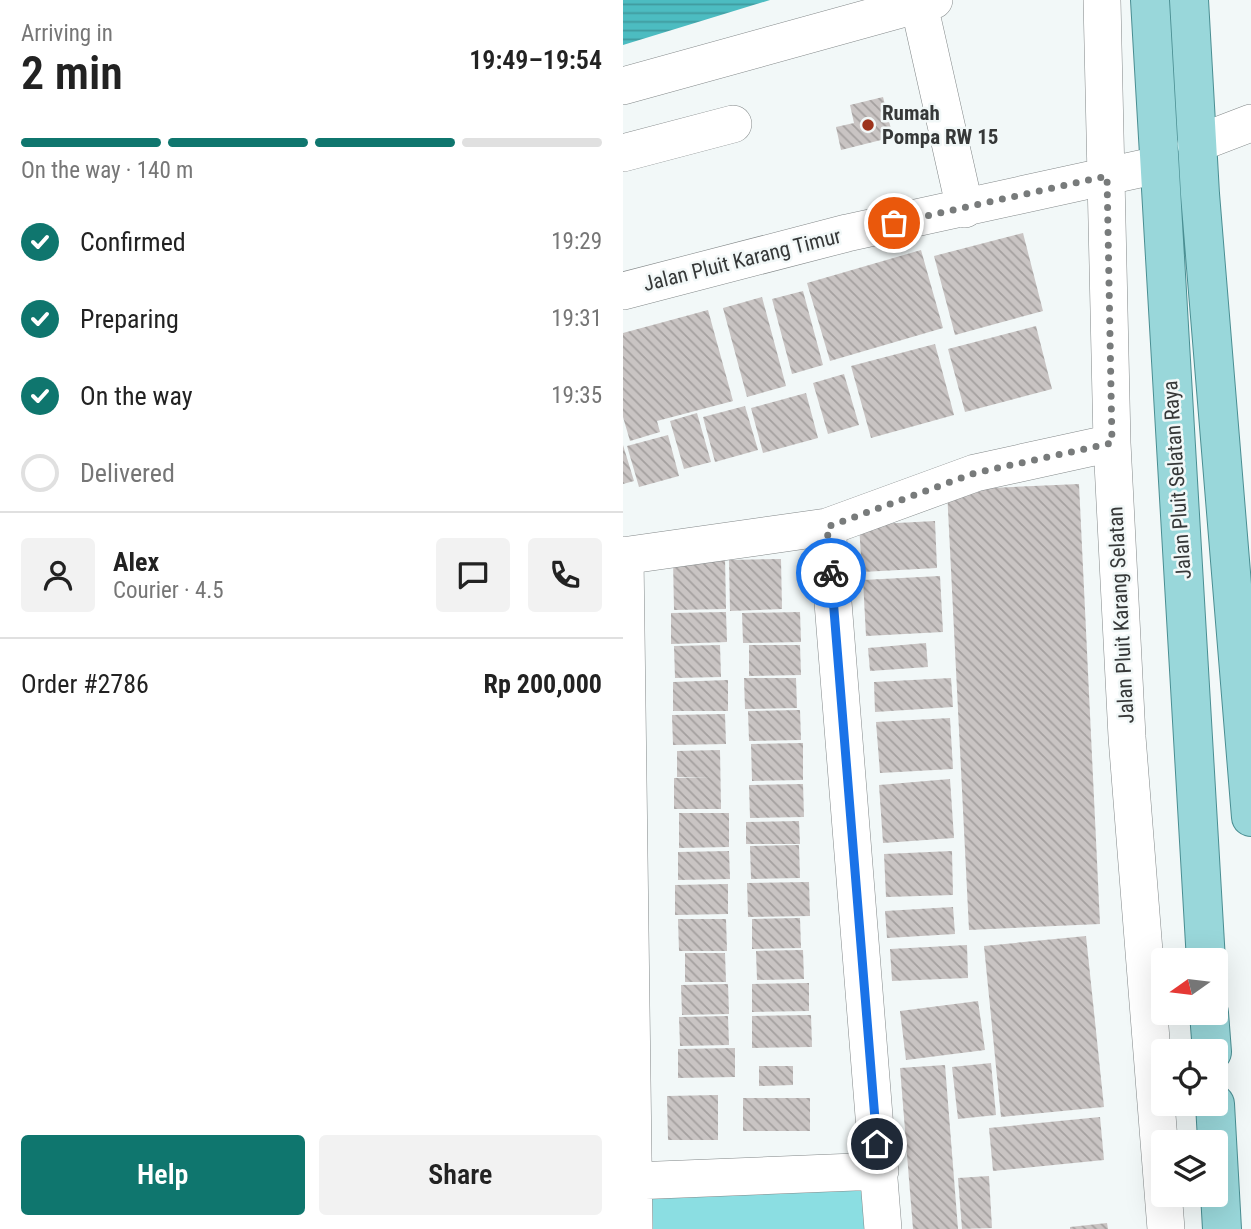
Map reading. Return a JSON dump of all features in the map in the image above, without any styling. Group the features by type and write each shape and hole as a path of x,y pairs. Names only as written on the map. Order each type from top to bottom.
{"main road":[{"name":"Jalan Pluit Selatan Raya","path":"1150,0 1205,948"},
{"path":"1189,0 1196,144 1251,817"},
{"path":"1216,1116 1222,1229"}],"street":[{"name":"Jalan Pluit Karang Selatan","path":"1102,0 1112,443 1127,737 1165,1229"},
{"path":"623,86 924,2 965,209"},
{"path":"1196,144 1251,123"},
{"path":"623,153 733,124"},
{"name":"Jalan Pluit Karang Timur","path":"623,290 848,233 1158,165"},
{"path":"634,1229 624,556 827,527 975,473 1112,443"},
{"path":"827,527 883,1229"},
{"path":"633,1181 880,1171"}],"shaded area":[{"path":"623,0 770,0 623,45"},
{"path":"865,1167 867,1229 635,1229 633,1174"}],"building":[{"name":"Rumah Pompa RW 15","path":"883,97 893,137 841,150 836,127 854,123 850,105"},
{"path":"1023,233 1043,311 955,335 934,256"},
{"path":"921,250 943,328 830,361 807,283"},
{"path":"803,291 823,365 792,374 772,299"},
{"path":"762,297 786,386 747,397 723,308"},
{"path":"708,310 733,401 657,421 660,432 630,441 623,417 623,333"},
{"path":"1036,326 1052,389 965,412 948,349"},
{"path":"935,344 954,415 871,438 851,366"},
{"path":"844,374 859,425 828,434 813,383"},
{"path":"806,393 818,438 763,453 751,408"},
{"path":"745,406 758,450 715,462 703,417"},
{"path":"697,413 711,462 684,469 670,421"},
{"path":"668,435 679,476 639,487 627,446"},
{"path":"623,445 634,481 623,484"},
{"path":"1079,484 1100,924 969,930 947,490"},
{"path":"935,521 937,568 862,572 859,525"},
{"path":"725,557 726,609 674,610 673,558"},
{"path":"781,559 782,609 730,611 729,560"},
{"path":"940,576 943,632 866,636 863,580"},
{"path":"726,612 727,642 671,644 671,613"},
{"path":"800,612 801,642 743,643 742,613"},
{"path":"926,643 928,667 870,671 868,648"},
{"path":"720,645 721,677 675,678 674,646"},
{"path":"749,645 800,645 801,675 749,676"},
{"path":"744,678 796,678 797,708 745,709"},
{"path":"951,678 953,707 875,712 874,682"},
{"path":"728,680 728,711 673,711 673,682"},
{"path":"800,710 801,740 749,741 748,711"},
{"path":"725,714 726,744 673,745 672,715"},
{"path":"950,718 953,769 880,773 876,722"},
{"path":"803,743 803,780 752,781 751,744"},
{"path":"720,750 721,809 674,809 674,778 711,777 677,777 677,751"},
{"path":"950,779 954,838 883,843 879,785"},
{"path":"803,784 804,817 750,818 749,785"},
{"path":"679,813 729,813 729,847 679,848"},
{"path":"799,821 800,844 746,844 746,822"},
{"path":"799,845 800,878 751,879 750,846"},
{"path":"729,851 730,879 678,880 678,852"},
{"path":"952,851 953,895 886,897 884,854"},
{"path":"809,882 810,916 748,917 747,883"},
{"path":"728,884 728,914 675,915 675,885"},
{"path":"953,907 955,934 887,938 885,911"},
{"path":"800,918 801,948 752,949 752,919"},
{"path":"678,919 726,919 727,951 679,951"},
{"path":"1086,936 1104,1107 1001,1117 984,946"},
{"path":"967,945 968,978 892,981 890,949"},
{"path":"803,950 804,979 757,980 756,951"},
{"path":"685,953 725,953 726,982 685,982"},
{"path":"809,983 809,1011 752,1012 752,984"},
{"path":"728,984 729,1014 682,1015 681,985"},
{"path":"978,1001 985,1050 906,1060 900,1011"},
{"path":"811,1015 812,1047 752,1048 752,1016"},
{"path":"728,1016 729,1045 680,1046 679,1017"},
{"path":"735,1048 735,1077 678,1078 678,1049"},
{"path":"991,1063 996,1115 958,1119 952,1067"},
{"path":"945,1065 958,1229 913,1229 900,1068"},
{"path":"759,1066 793,1066 793,1085 759,1086"},
{"path":"718,1095 718,1140 668,1140 667,1096"},
{"path":"743,1098 810,1098 810,1131 743,1131"},
{"path":"1100,1117 1104,1160 993,1171 989,1128"},
{"path":"989,1176 992,1228 962,1229 958,1178"},
{"path":"1107,1223 1108,1229 1070,1229 1070,1227"}],"way so far":[{"path":"831,573 827,527 975,473 1112,443 1107,176 894,223"}],"place":[{"name":"Rumah Pompa RW 15","path":"868,125"}],"route":[{"path":"831,573 877,1144"}]}
